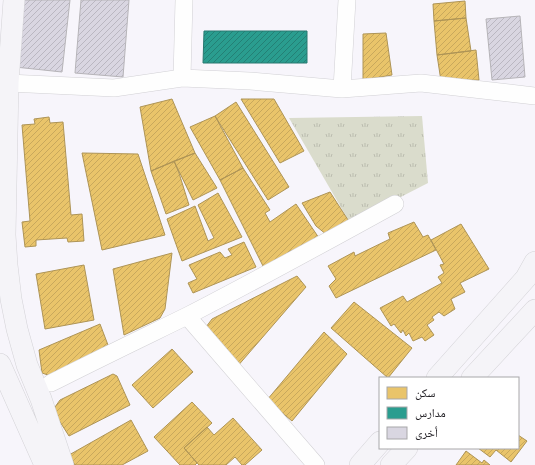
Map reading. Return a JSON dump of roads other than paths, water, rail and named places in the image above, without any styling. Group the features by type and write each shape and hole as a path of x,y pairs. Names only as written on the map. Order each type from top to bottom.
{"main road":[{"path":"14,0 8,83 5,234 11,299 17,329 27,365 41,399 63,465"},
{"path":"438,377 526,278 535,262"},
{"path":"473,377 535,310"},
{"path":"0,364 44,465"},
{"path":"360,465 379,443"},
{"path":"391,465 406,449"}],"street":[{"path":"182,78 184,0"},
{"path":"342,89 347,0"},
{"path":"8,83 114,88 182,78 250,81 342,89 421,83 535,96"},
{"path":"51,382 187,316 322,245 395,204"},
{"path":"187,316 316,465"}]}
